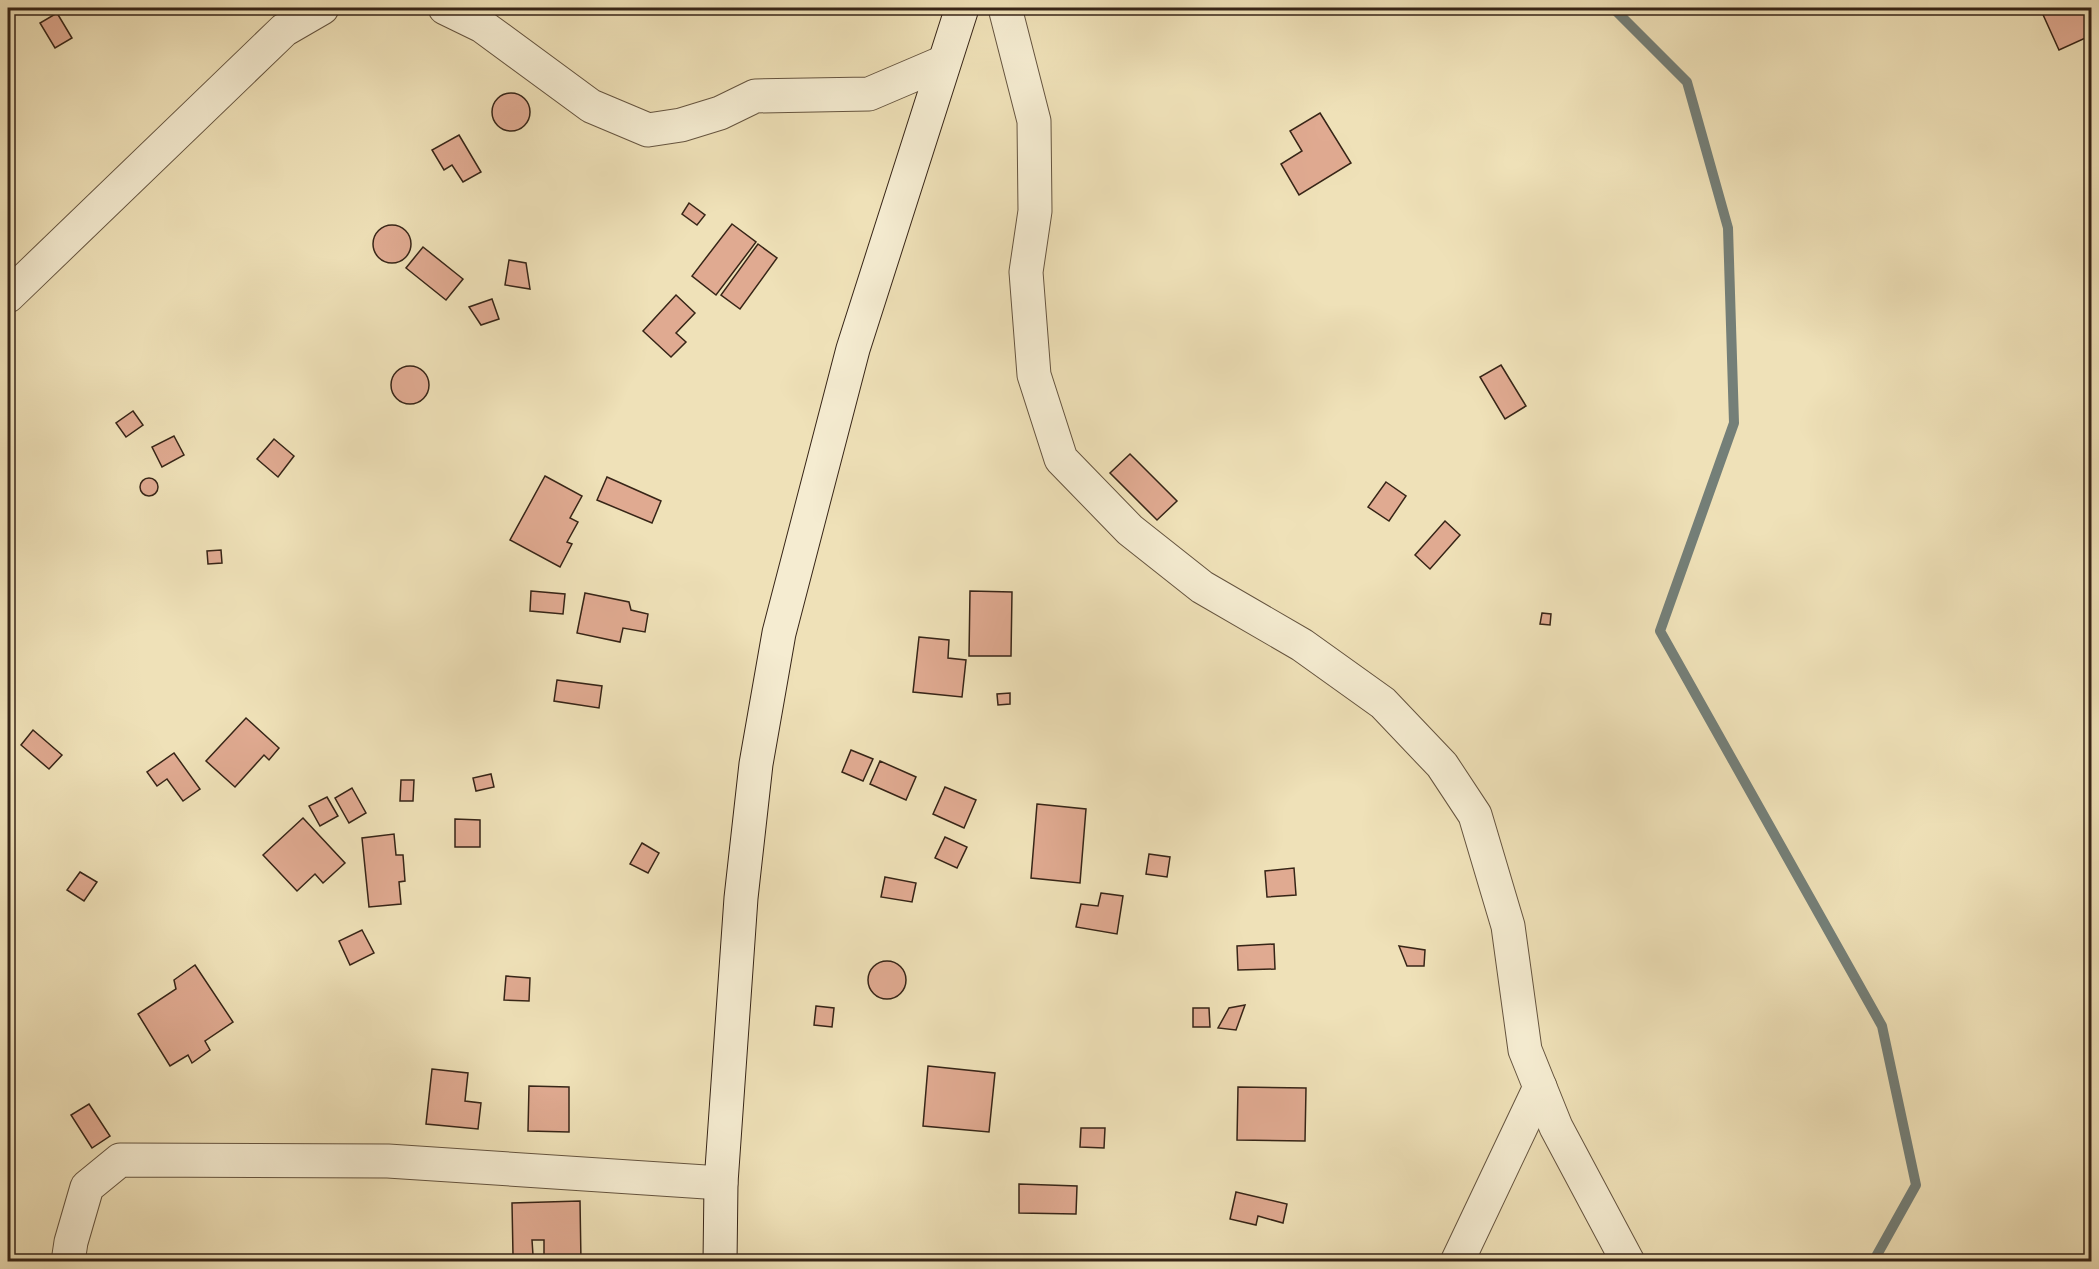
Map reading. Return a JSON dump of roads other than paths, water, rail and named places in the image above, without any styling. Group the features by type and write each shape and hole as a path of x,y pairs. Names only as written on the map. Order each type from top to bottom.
{"street":[{"path":"8,296 284,30 322,8"},
{"path":"445,8 490,32 591,106 648,130 691,122 720,113 755,96 869,94 944,62"},
{"path":"720,1262 721,1183 741,898 756,764 779,633 853,349 962,8"},
{"path":"1005,8 1035,121 1035,211 1026,273 1034,375 1061,459 1130,530 1202,587 1302,645 1383,703 1442,765 1475,815 1508,926 1525,1050 1556,1127 1629,1262"},
{"path":"1456,1262 1540,1087"},
{"path":"68,1262 71,1242 87,1187 120,1160 388,1161 721,1183"}],"waterway":[{"path":"1613,8 1687,82 1728,228 1734,423 1660,631 1882,1026 1916,1185 1873,1262"}]}
